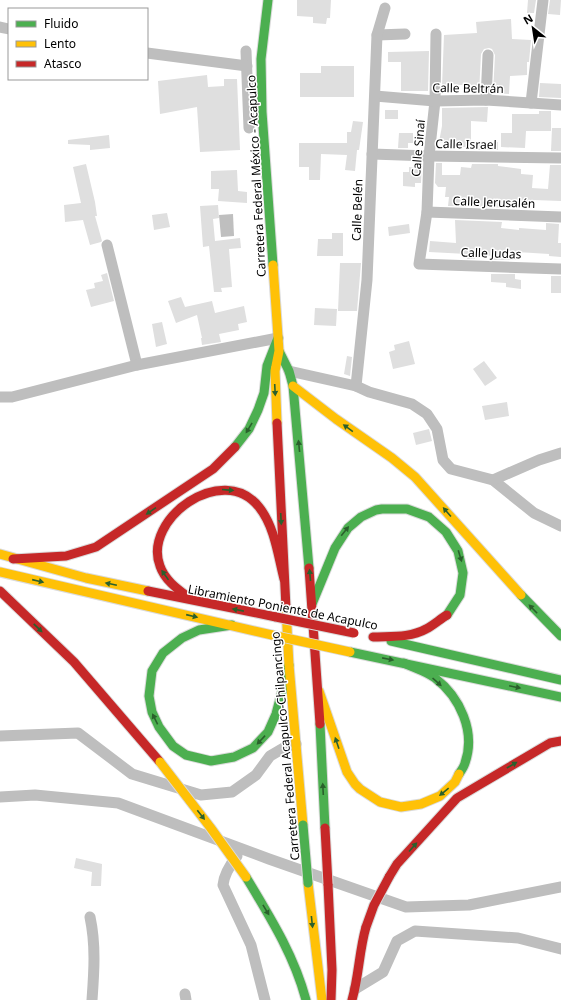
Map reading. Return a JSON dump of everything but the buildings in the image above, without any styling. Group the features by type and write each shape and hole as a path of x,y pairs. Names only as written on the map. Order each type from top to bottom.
{"main road":[{"name":"Carretera Federal México - Acapulco","path":"268,0 261,59 262,112 279,351"},
{"path":"13,559 66,556 96,547 213,469 238,444 256,416 263,398 267,369 278,338"},
{"path":"279,351 289,371 293,386 300,457 319,691 332,970 332,1000"},
{"name":"Carretera Federal Acapulco-Chilpancingo","path":"279,351 275,371 289,665 308,883 322,1000"},
{"path":"293,386 347,427 392,458 415,477 528,603 561,636"},
{"path":"194,601 176,587 163,573 157,559 157,542 163,527 173,514 193,500 211,491 222,489 238,491 259,506 267,522 284,578"},
{"path":"312,604 337,542 353,522 364,515 387,508 408,509 420,512 429,517 446,530 460,554 462,563 462,583 456,601 445,616 428,629 409,634 364,635"},
{"name":"Libramiento Poniente de Acapulco","path":"0,554 13,559 86,578 364,635 561,680"},
{"path":"0,572 232,625 272,636 561,697"},
{"path":"0,591 74,662 160,762 210,827 246,877 282,938 303,987 306,1000"},
{"path":"232,625 199,630 182,638 163,653 152,671 149,696 152,712 159,728 173,746 186,755 211,761 234,757 253,748 268,732 276,714 289,665"},
{"path":"319,691 346,770 359,788 378,801 399,807 421,805 442,795 458,780 467,760 470,738 465,716 453,698 435,678 404,663"},
{"path":"352,1000 355,989 361,944 366,927 374,905 397,864 457,798 550,743 561,741"}],"street":[{"path":"531,103 543,0"},
{"name":"Calle Belén","path":"356,386 367,280 377,35 385,8"},
{"path":"377,35 405,34"},
{"name":"Calle Sinaí","path":"420,264 427,212 429,156 435,101 436,34"},
{"path":"246,51 249,128"},
{"path":"148,53 247,66"},
{"path":"486,100 488,55"},
{"name":"Calle Beltrán","path":"375,96 435,101 486,100 561,105"},
{"name":"Calle Israel","path":"372,154 561,158"},
{"name":"Calle Jerusalén","path":"427,212 561,217"},
{"path":"107,245 137,365"},
{"name":"Calle Judas","path":"420,264 561,268"},
{"path":"0,397 12,397 137,365 278,338"},
{"path":"289,371 356,386 369,392 412,404 427,414 436,429 444,460 451,469 493,480 534,513 561,526"},
{"path":"493,480 539,460 561,453"},
{"path":"0,736 78,733 132,774 201,795 232,792 256,775 270,756 286,746 296,744"},
{"path":"0,797 35,795 118,803 406,907 469,905 561,886"},
{"path":"242,849 230,865 224,877 223,885 251,945 265,1000"},
{"path":"90,917 94,934 92,1000"},
{"path":"355,989 383,972 397,941 415,931 518,938 561,949"}],"shaded area":[{"path":"233,214 234,236 221,237 219,215"}],"traffic: fast":[{"path":"268,0 261,59 262,112 273,265"},
{"path":"235,447 249,429 258,410 264,393 267,366 278,338"},
{"path":"279,351 289,371 293,386 309,568"},
{"path":"312,604 335,548 348,528 361,517 376,510 407,509 429,517 446,532 458,551 463,573 460,595 447,615"},
{"path":"521,595 561,636"},
{"path":"232,625 199,630 182,638 163,653 152,671 149,696 152,712 159,727 173,746 186,755 211,761 234,757 253,748 268,732 276,714 289,665"},
{"path":"391,641 561,680"},
{"path":"350,652 561,697"},
{"path":"404,663 424,671 435,678 452,695 464,716 467,727 468,751 465,763 459,774"},
{"path":"320,724 325,828"},
{"path":"303,825 308,883"},
{"path":"246,877 288,952 295,967 306,1000"}],"traffic: slow":[{"path":"273,265 279,351 275,371 277,423"},
{"path":"293,386 336,419 392,458 415,477 521,595"},
{"path":"0,554 86,578 148,591"},
{"path":"0,572 272,635"},
{"path":"286,608 289,665 303,825"},
{"path":"272,635 350,652"},
{"path":"319,691 347,772 360,789 380,802 401,807 421,804 440,796 455,782 459,774"},
{"path":"160,762 246,877"},
{"path":"308,883 322,1000"}],"traffic: jam":[{"path":"277,423 286,608"},
{"path":"13,559 66,556 96,547 213,469 235,447"},
{"path":"191,599 173,585 165,576 160,566 158,548 163,530 174,515 189,502 207,493 226,490 244,494 259,507 269,523 278,551 284,579"},
{"path":"309,568 320,724"},
{"path":"0,591 74,662 160,762"},
{"path":"148,591 276,617"},
{"path":"373,637 400,636 420,632 447,615"},
{"path":"276,617 354,633"},
{"path":"389,877 397,864 457,798 550,743 561,741"},
{"path":"325,828 328,884"},
{"path":"366,927 374,905 389,877"},
{"path":"328,884 332,970 331,1000"},
{"path":"352,1000 366,927"}]}
